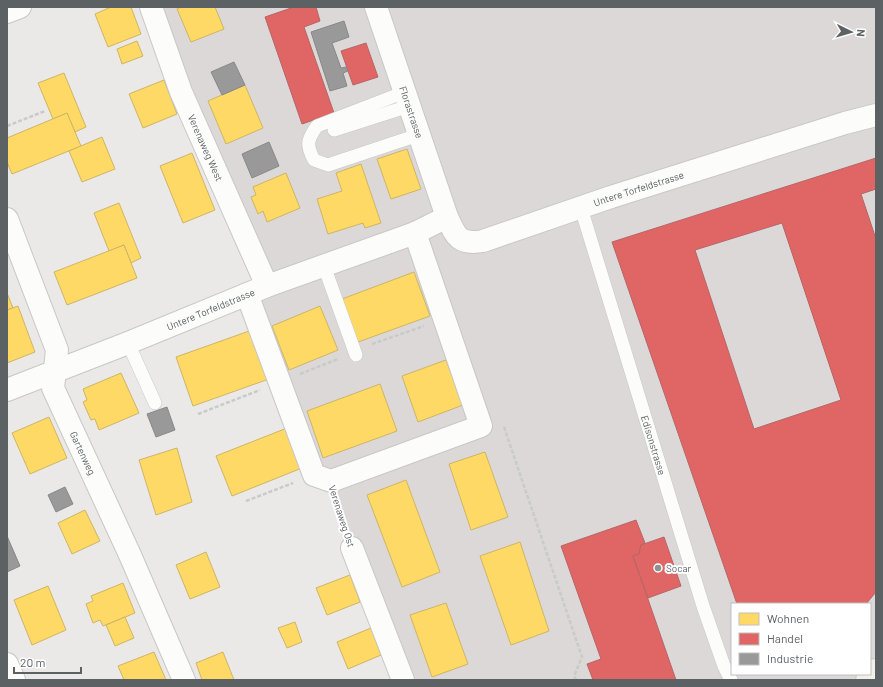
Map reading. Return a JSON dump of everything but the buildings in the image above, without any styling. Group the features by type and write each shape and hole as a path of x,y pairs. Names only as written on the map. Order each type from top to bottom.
{"main road":[{"path":"868,680 876,670"}],"street":[{"path":"7,12 20,7"},
{"name":"Verenaweg West","path":"151,7 180,92 257,290"},
{"name":"Florastrasse","path":"376,7 418,135 447,217"},
{"name":"Untere Torfeldstrasse","path":"7,390 56,370 128,344 257,290 415,233 447,217 456,237 472,242 845,123 876,115"},
{"name":"Gartenweg","path":"7,220 57,350 53,388 130,555 184,680"},
{"path":"257,290 279,382 322,478 481,426 415,233"},
{"name":"Verenaweg Ost","path":"352,548 403,680"},
{"path":"7,664 14,680"}],"lane":[{"path":"334,130 407,99"},
{"path":"407,99 318,126 310,136 308,149 314,160 328,165 418,135"},
{"name":"Edisonstrasse","path":"581,208 703,606 724,666 731,680"},
{"path":"324,266 356,355"},
{"path":"128,344 155,403"}],"path":[{"path":"7,126 45,110"},
{"path":"372,344 444,319"},
{"path":"198,414 338,358"},
{"path":"501,420 582,657 574,676 576,680"},
{"path":"246,501 322,478"},
{"name":"Verenaweg Ost","path":"322,478 352,548"}],"shaded area":[{"path":"151,7 876,7 876,680 403,680 352,548 331,486 314,475 247,294 266,286"}],"place":[{"name":"Socar","path":"658,568"}]}
